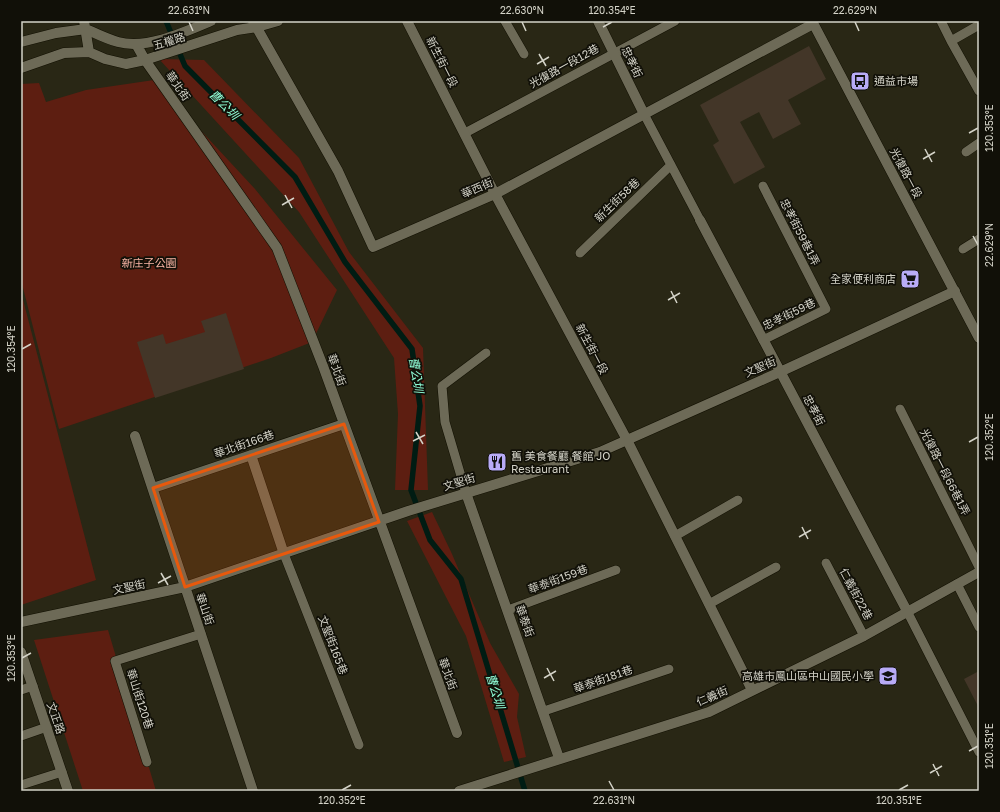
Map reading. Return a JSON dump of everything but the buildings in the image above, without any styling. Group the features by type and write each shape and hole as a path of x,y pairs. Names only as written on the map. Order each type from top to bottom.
{"street":[{"path":"21,42 85,25 119,42 136,44 148,42 194,28 211,21"},
{"name":"五權路","path":"89,52 105,59 126,64 158,57 255,24 278,21"},
{"name":"新生街一段","path":"407,21 495,194 627,440 752,690"},
{"name":"忠孝街","path":"598,21 644,114"},
{"name":"華西街","path":"255,24 338,171 373,247 495,194 812,22"},
{"name":"光復路一段","path":"812,22 955,291 978,331"},
{"path":"21,68 64,53 89,52 85,25"},
{"name":"華北街","path":"136,44 145,60 277,248 344,424 457,733"},
{"name":"忠孝街","path":"700,220 907,611"},
{"name":"文聖街","path":"21,622 185,587 379,522 410,510 600,452 780,372 955,291"},
{"name":"華北街166巷","path":"153,488 344,424"},
{"name":"華山街","path":"135,436 253,791"},
{"path":"251,455 284,554"},
{"name":"華泰街","path":"466,493 544,711 559,758"},
{"name":"仁義街","path":"459,791 559,758 709,712 864,636 979,572"},
{"name":"文正路","path":"21,652 68,791"}],"lane":[{"path":"505,21 524,54"},
{"name":"光復路一段12巷","path":"464,134 614,52 675,21"},
{"path":"941,21 979,91"},
{"path":"952,41 979,25"},
{"path":"644,114 700,220"},
{"path":"966,152 979,143"},
{"name":"新生街58巷","path":"580,253 671,165"},
{"name":"忠孝街59巷1弄","path":"763,186 826,309"},
{"path":"963,249 979,240"},
{"name":"忠孝街59巷","path":"763,340 826,309"},
{"path":"466,493 445,422 442,386 486,353"},
{"name":"光復路一段66巷1弄","path":"900,409 979,567"},
{"path":"674,536 738,500"},
{"name":"文聖街165巷","path":"284,554 359,745"},
{"name":"仁義街22巷","path":"826,563 864,636"},
{"path":"709,604 776,566"},
{"name":"華泰街159巷","path":"508,610 616,570"},
{"path":"956,584 979,628"},
{"path":"907,611 979,752"},
{"name":"華山街120巷","path":"147,762 115,661 201,634"},
{"name":"華泰街181巷","path":"544,711 669,669"},
{"path":"21,690 33,686"},
{"path":"21,736 47,727"},
{"path":"21,786 62,772"}],"highlighted area":[{"path":"344,424 379,522 185,587 153,488"}],"green space":[{"path":"159,59 204,60 299,158 349,252 423,348 428,490 395,490 398,414 394,358 299,212"},
{"name":"新庄子公園","path":"154,80 255,189 337,290 312,342 271,358 59,429 21,280 21,84 39,83 46,102 86,90"},
{"path":"21,292 96,580 21,605"},
{"path":"432,512 452,554 490,643 519,694 517,717 526,757 504,762 466,636 407,521"},
{"path":"108,630 156,791 83,791 34,640"}],"waterway":[{"name":"曹公圳","path":"166,21 185,66 295,177 345,262 412,349 420,406 411,490 430,540 461,579 525,791"}],"place":[{"name":"通益市場","path":"860,81"},
{"name":"全家便利商店","path":"910,279"},
{"name":"舊 美食餐廳 餐館 JO Restaurant","path":"497,462"},
{"name":"高雄市鳳山區中山國民小學","path":"888,676"}]}
